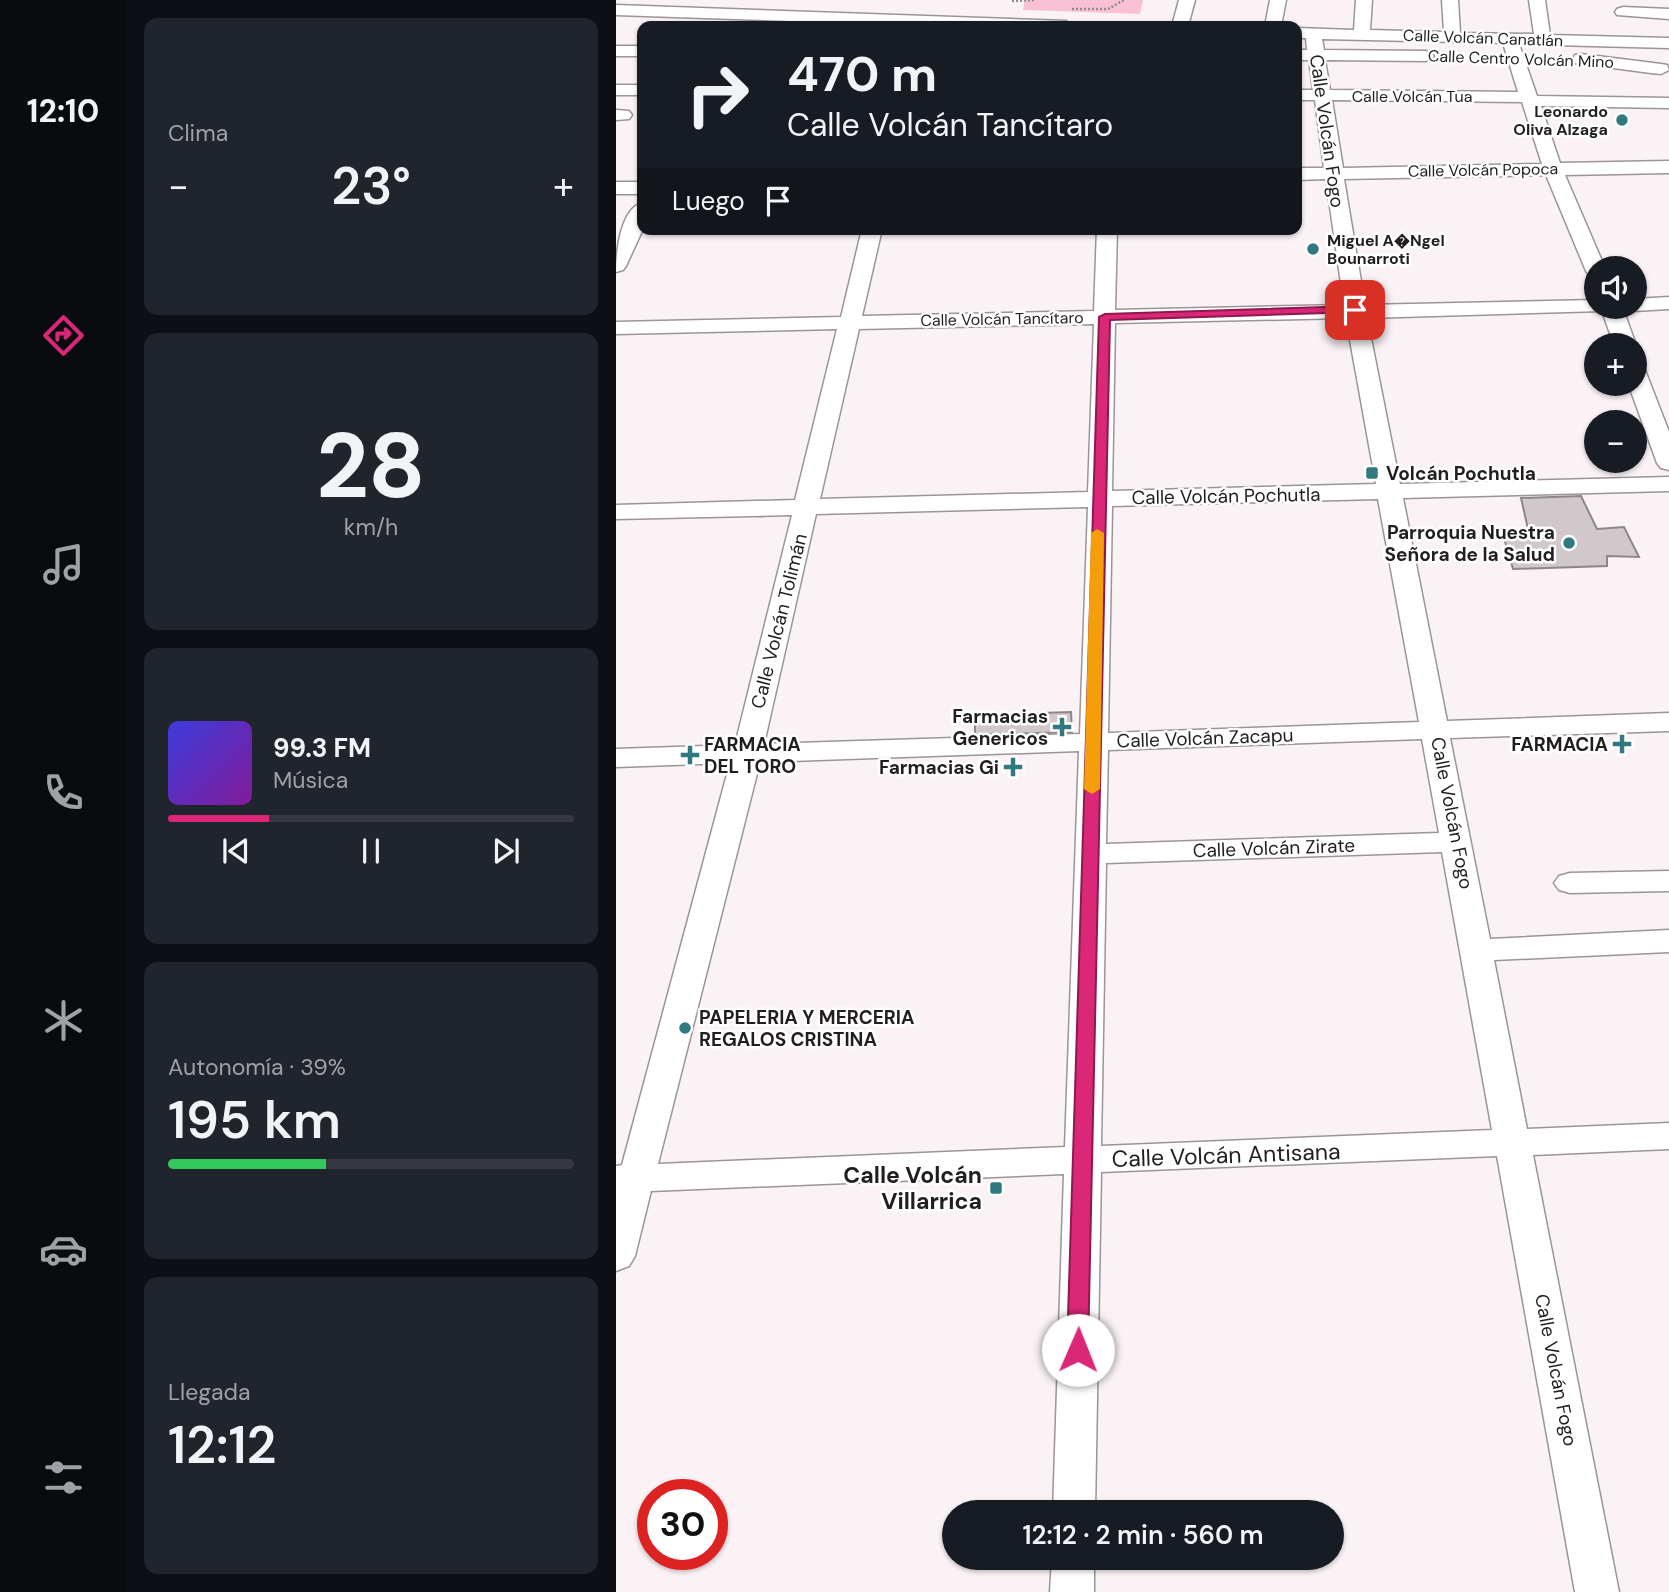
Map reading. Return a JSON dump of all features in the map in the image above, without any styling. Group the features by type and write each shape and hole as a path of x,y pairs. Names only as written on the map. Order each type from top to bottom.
{"street":[{"path":"738,21 748,0"},
{"path":"834,19 841,0"},
{"path":"924,21 929,0"},
{"path":"1181,21 1187,0"},
{"path":"1274,21 1278,0"},
{"path":"1362,34 1364,0"},
{"path":"1450,0 1452,37"},
{"path":"1537,0 1543,39"},
{"path":"1012,1 1015,21"},
{"path":"1630,41 1622,6 1669,14"},
{"path":"616,10 738,21 870,21"},
{"name":"Calle Volcán Canatlán","path":"1306,44 1362,34 1669,43"},
{"path":"1509,38 1553,169 1590,256"},
{"name":"Calle Centro Volcán Mino","path":"1306,44 1449,56"},
{"name":"Calle Volcán Fogo","path":"1306,44 1321,95 1355,310 1597,1592"},
{"path":"616,51 637,47"},
{"name":"Calle Centro Volcán Mino","path":"1565,58 1616,61 1661,69"},
{"path":"616,90 637,90"},
{"name":"Calle Volcán Tua","path":"1302,95 1669,103"},
{"name":"Calle Volcán Popoca","path":"1302,174 1669,167"},
{"path":"616,188 637,188"},
{"path":"616,266 637,220"},
{"name":"Calle Volcán Tolimán","path":"616,1256 625,1179 747,754 871,235"},
{"path":"1074,1500 1107,235"},
{"path":"1647,304 1669,303"},
{"name":"Calle Volcán Tancítaro","path":"616,328 1584,306"},
{"path":"1644,396 1669,463"},
{"name":"Calle Volcán Pochutla","path":"616,512 1669,484"},
{"name":"Calle Volcán Zacapu","path":"616,758 1669,722"},
{"name":"Calle Volcán Zirate","path":"1090,854 1457,842"},
{"path":"1570,883 1669,881"},
{"path":"1477,950 1669,941"},
{"name":"Calle Volcán Antisana","path":"625,1179 1669,1136"},
{"path":"1072,1592 1073,1570"}],"path":[{"path":"1012,1 1035,0"},
{"path":"1032,5 1035,0"},
{"path":"1061,9 1113,7 1121,5 1124,0"}],"shaded area":[{"path":"1025,0 1143,0 1140,14 1023,10"}],"building":[{"name":"Parroquia Nuestra Señora de la Salud","path":"1581,496 1597,529 1624,527 1639,557 1607,556 1607,566 1513,569 1502,531 1528,529 1521,498"},
{"path":"1071,712 1072,732 975,735 975,715"}],"slow traffic":[{"path":"1092,789 1097,533"}],"place":[{"name":"Leonardo Oliva Alzaga","path":"1622,120"},
{"name":"Miguel A�Ngel Bounarroti","path":"1313,249"},
{"name":"Volcán Pochutla","path":"1372,473"},
{"name":"Parroquia Nuestra Señora de la Salud","path":"1569,543"},
{"name":"Farmacias Genericos","path":"1062,727"},
{"name":"FARMACIA","path":"1622,744"},
{"name":"FARMACIA DEL TORO","path":"690,755"},
{"name":"Farmacias Gi","path":"1013,767"},
{"name":"PAPELERIA Y MERCERIA REGALOS CRISTINA","path":"685,1028"},
{"name":"Calle Volcán Villarrica","path":"996,1188"}],"route":[{"path":"1078,1350 1098,499 1105,317 1355,310"}]}
